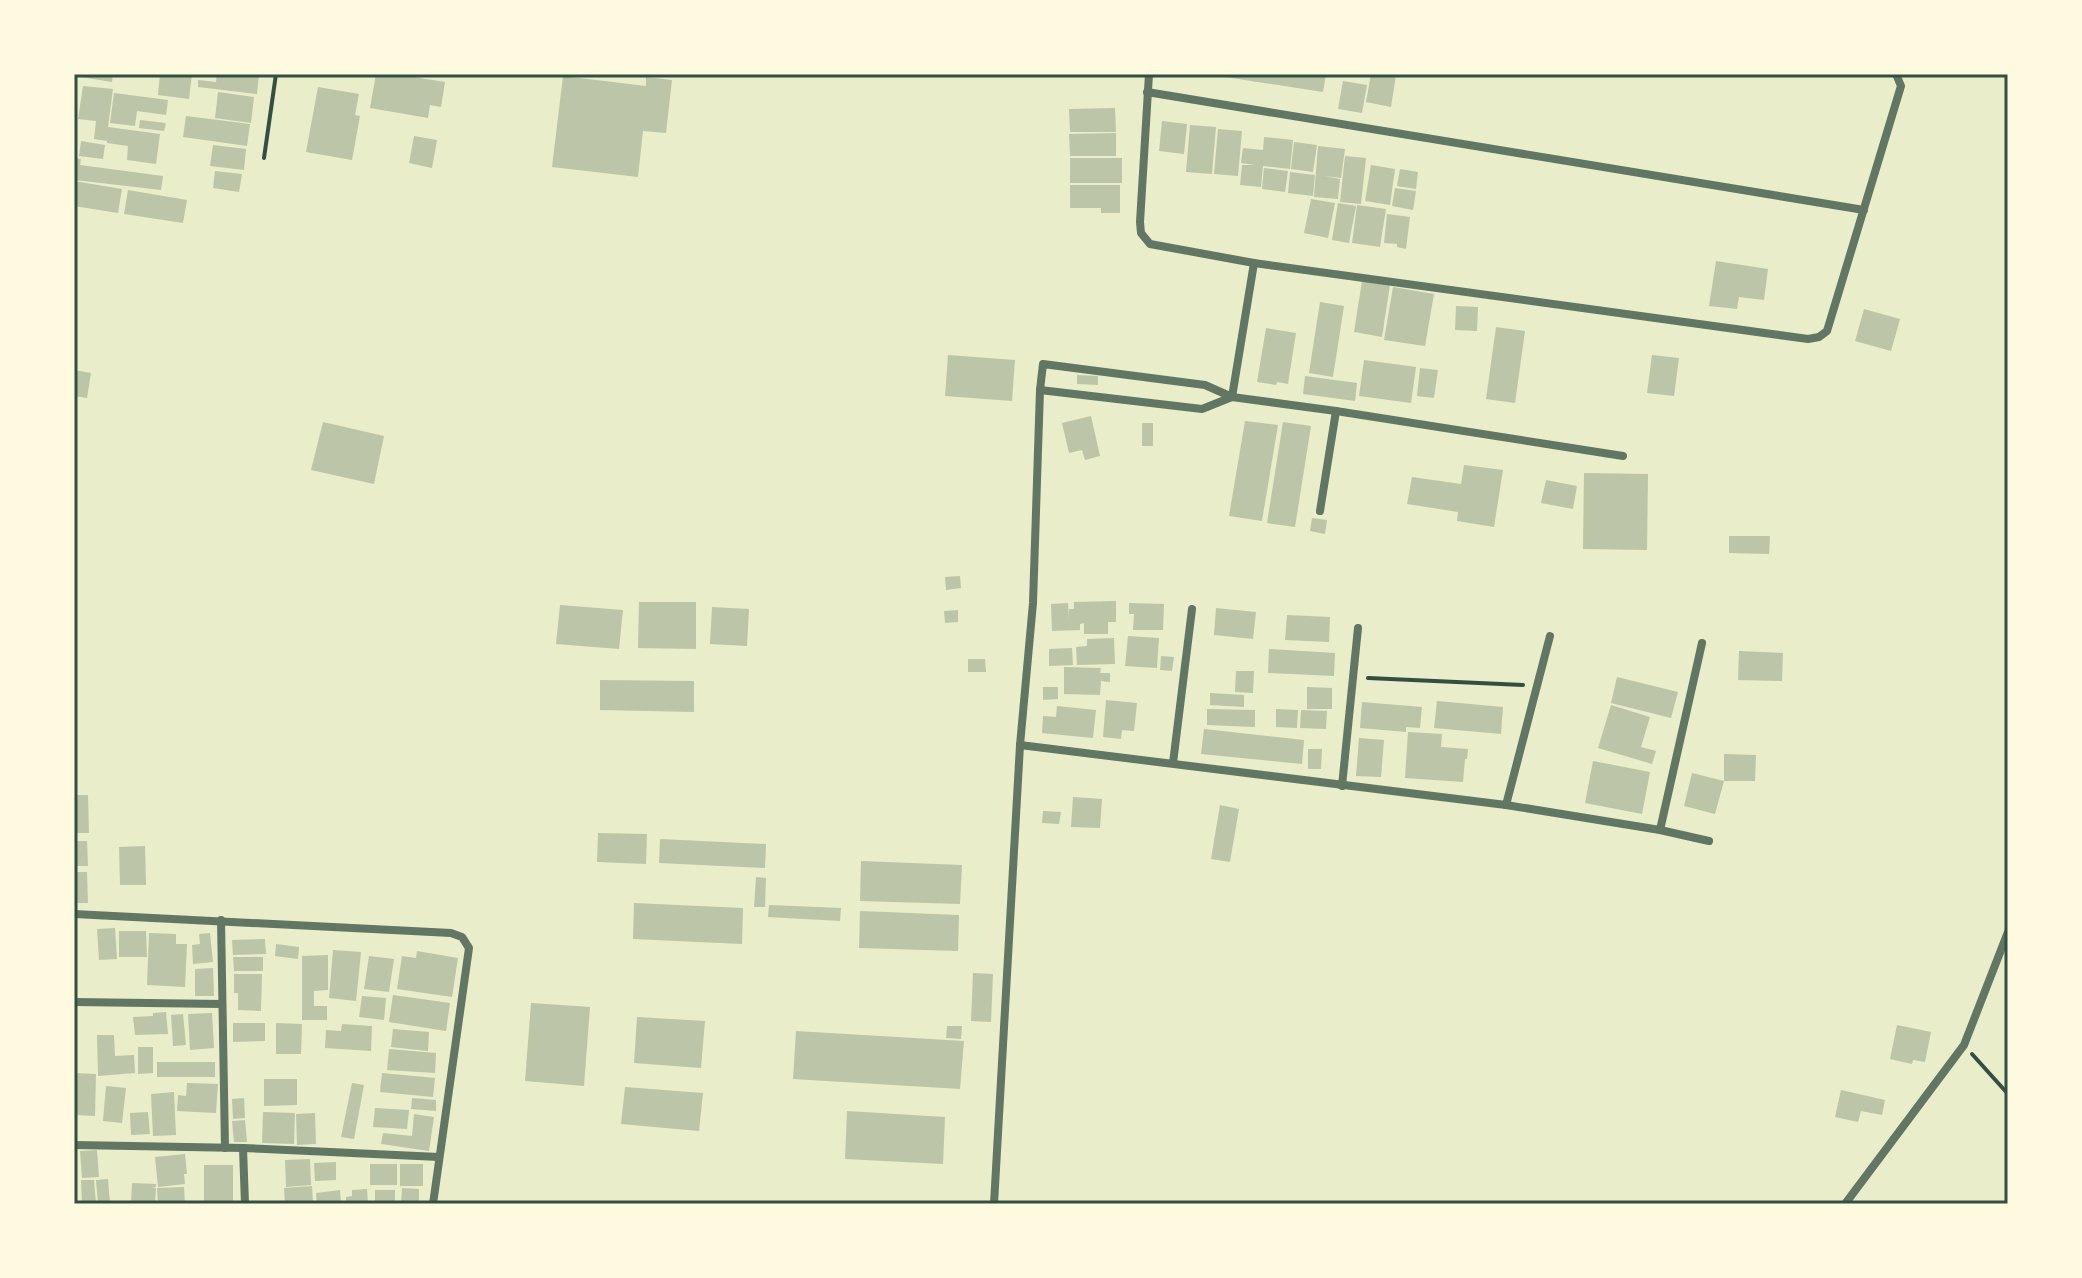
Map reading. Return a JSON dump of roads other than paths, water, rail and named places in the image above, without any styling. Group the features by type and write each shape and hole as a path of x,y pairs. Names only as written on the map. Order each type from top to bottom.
{"street":[{"path":"1149,74 1140,222 1141,233 1150,244 1254,263 1808,339 1819,337 1827,331 1901,86 1896,74"},
{"path":"1147,92 1864,210"},
{"path":"1232,397 1254,263"},
{"path":"994,1204 1020,745 1033,603 1043,364 1205,385 1232,397 1623,456"},
{"path":"1040,390 1202,409 1232,397"},
{"path":"1320,511 1336,411"},
{"path":"1173,763 1192,609"},
{"path":"1342,786 1358,628"},
{"path":"1506,805 1550,636"},
{"path":"1660,830 1702,643"},
{"path":"1020,745 1506,805 1709,841"},
{"path":"74,914 451,933 462,937 469,948 433,1204"},
{"path":"221,920 225,1148"},
{"path":"1845,1204 1964,1045 2008,932"},
{"path":"74,1002 222,1004"},
{"path":"74,1145 243,1148 439,1157"},
{"path":"243,1148 245,1204"}]}
